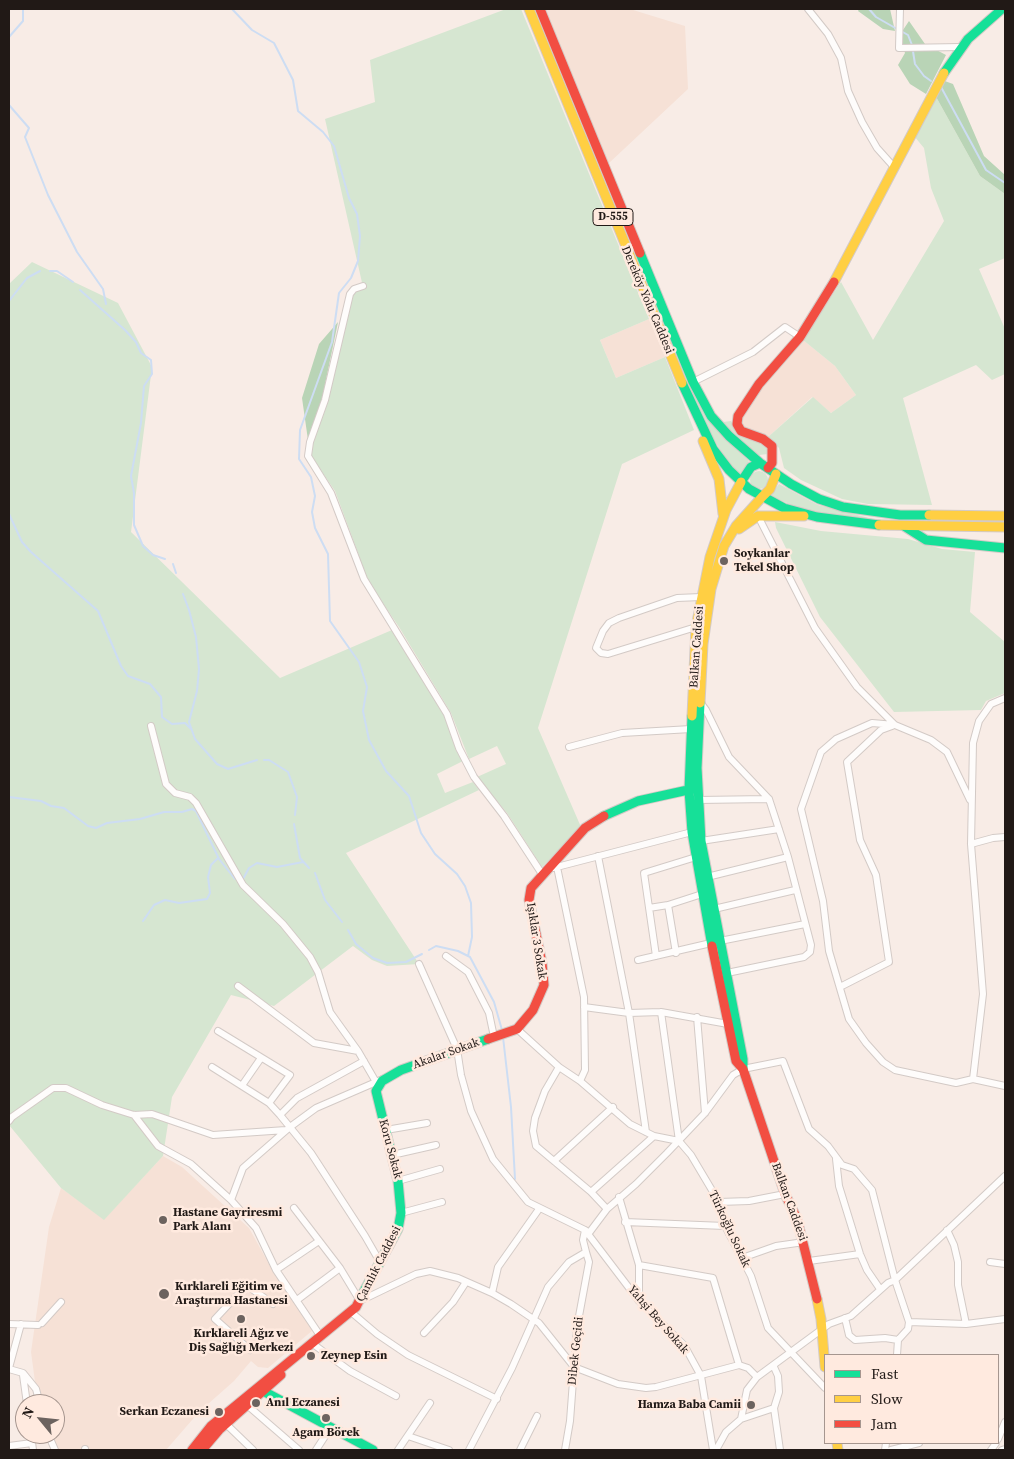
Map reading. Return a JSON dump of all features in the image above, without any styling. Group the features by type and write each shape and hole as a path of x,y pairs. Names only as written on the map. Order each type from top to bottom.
{"main road":[{"name":"Dereköy Yolu Caddesi","path":"529,9 640,284 700,424"},
{"name":"Dereköy Yolu Caddesi","path":"540,9 693,382 712,416 729,436 764,466"},
{"path":"764,466 772,463 774,455 772,446 763,439 741,432 737,419 759,384 800,337 850,257 935,85 961,47 1002,9"},
{"name":"D-555","path":"700,424 717,454 741,482 762,497 784,508 810,516 876,525 1005,527"},
{"path":"700,424 702,439 719,478 723,499 723,519"},
{"name":"D-555","path":"764,466 818,499 863,512 914,515 1005,516"},
{"name":"Balkan Caddesi","path":"743,1069 736,1061 715,942 714,908 701,841 698,800 693,789 691,729 696,627 710,556 723,519 741,482 751,467 764,466"},
{"name":"Balkan Caddesi","path":"776,474 773,484 732,532 719,557 710,589 704,629 693,789 692,832 702,894 715,942 727,974 743,1059 743,1069 785,1194 797,1219 809,1260 822,1331 824,1355"},
{"path":"732,532 758,516 810,516"},
{"path":"904,526 926,540 940,543 1005,548"},
{"name":"Işıklar 3 Sokak","path":"517,1028 533,1010 544,984 542,963 529,900 531,888 585,828 612,810 638,801 693,789"},
{"name":"Akalar Sokak","path":"377,1084 387,1077 457,1049 517,1028"},
{"name":"Koru Sokak","path":"377,1084 376,1098 398,1181 402,1213"},
{"name":"Çamlık Caddesi","path":"192,1450 212,1426 351,1312 360,1301 398,1229 402,1213"},
{"name":"Çamlık Caddesi","path":"202,1450 226,1424 265,1392 305,1350"},
{"path":"265,1392 373,1450"}],"street":[{"path":"808,9 828,34 841,58 848,91 877,148 894,167"},
{"path":"900,9 899,48 961,47"},
{"path":"362,286 354,289 350,294 325,400 310,442 308,456 331,493 364,579 447,714 459,748 474,777 544,872 692,832"},
{"path":"693,382 753,352 785,327 800,337"},
{"path":"758,516 815,628 857,687 895,725"},
{"path":"696,627 608,654 601,653 596,648 603,631 609,623 619,618 677,598 701,597"},
{"path":"973,1079 983,994 971,844 973,743 978,721 991,704 1005,698"},
{"path":"699,701 706,710 729,757 769,799 788,857 795,890 811,945 807,955 727,974"},
{"path":"972,804 947,752 931,740 895,725 872,723 836,739 821,752 801,809 823,901 829,951 849,1018 856,1030 889,1067 956,1083 973,1079 1005,1086"},
{"path":"840,987 889,962 876,875 860,840 847,762 857,750 881,730 895,725"},
{"path":"151,726 166,784 175,793 190,797 196,804 243,885 283,924 310,957 318,972 330,1012 358,1051 377,1084 316,1108 288,1129 243,1168 231,1200"},
{"path":"569,747 622,733 691,729"},
{"path":"698,800 769,799"},
{"path":"701,841 779,830"},
{"path":"971,844 1005,837"},
{"path":"598,856 629,1013 646,1132"},
{"path":"656,956 644,873 696,856"},
{"path":"707,877 788,857"},
{"path":"557,867 584,1007 585,1070 580,1081"},
{"path":"714,908 795,890"},
{"path":"649,908 702,894"},
{"path":"668,904 676,953"},
{"path":"638,960 805,924"},
{"path":"446,956 468,972 488,1013 495,1036"},
{"path":"419,964 457,1049 461,1075 471,1111 493,1159 514,1183 522,1198 539,1209 589,1233 607,1209 636,1184 705,1113 733,1075 743,1069 783,1061 809,1128 828,1146 836,1160 842,1165 854,1169 872,1190 895,1280 909,1322 904,1336 898,1340 885,1338 855,1340 849,1335 845,1318"},
{"path":"238,986 314,1044 358,1051"},
{"path":"584,1007 629,1013 661,1012 728,1024"},
{"path":"661,1012 679,1140"},
{"path":"697,1017 705,1113"},
{"path":"517,1028 559,1067 613,1107 630,1124 654,1136 679,1140"},
{"path":"218,1031 290,1075 269,1102"},
{"path":"243,1084 261,1058"},
{"path":"280,1115 297,1098 364,1061"},
{"path":"212,1066 269,1102 280,1115 288,1129 311,1153 380,1262"},
{"path":"559,1067 545,1091 535,1118 536,1146 607,1209"},
{"path":"9,1121 53,1088 66,1088 102,1105 134,1115 152,1114 213,1135 288,1129"},
{"path":"554,1162 613,1107"},
{"path":"134,1115 158,1146 191,1164 231,1200 256,1228 276,1270 321,1337"},
{"path":"386,1130 427,1123"},
{"path":"590,1192 654,1136"},
{"name":"Türkoğlu Sokak","path":"679,1140 691,1155 719,1202 725,1226 751,1276 768,1328 792,1351 824,1387"},
{"path":"392,1155 436,1145"},
{"path":"836,1160 839,1186 860,1254 867,1270 880,1289"},
{"path":"398,1181 440,1170"},
{"path":"742,1420 747,1390 757,1377 774,1367 792,1351 822,1331 829,1324 845,1318 880,1289 895,1280 1005,1176"},
{"path":"719,1202 749,1201 785,1194"},
{"path":"619,1197 639,1265 639,1301"},
{"path":"402,1213 442,1202"},
{"path":"294,1208 340,1268 360,1301 416,1274 430,1271 466,1282 492,1293 533,1318 574,1367 618,1384 646,1388 669,1385 739,1365 748,1368 757,1377"},
{"path":"492,1293 498,1267 539,1209"},
{"path":"625,1222 725,1226"},
{"name":"Dibek Geçidi","path":"565,1450 574,1367 576,1327 588,1269 583,1240 585,1230"},
{"name":"Yahşi Bey Sokak","path":"585,1230 639,1301 684,1345 701,1376 714,1450"},
{"path":"947,1230 954,1245 958,1262 958,1285 966,1324"},
{"path":"276,1270 319,1241"},
{"path":"742,1258 776,1246 804,1242"},
{"path":"469,1450 497,1399 548,1287 559,1272 586,1252"},
{"path":"809,1260 860,1254"},
{"path":"990,1262 1005,1264"},
{"path":"639,1265 713,1278 739,1365"},
{"path":"297,1300 340,1268"},
{"path":"424,1333 453,1302 466,1282"},
{"path":"250,1350 215,1319 243,1289 252,1288 273,1304"},
{"path":"9,1324 40,1324 61,1302"},
{"path":"351,1312 377,1334 408,1355 497,1399"},
{"path":"909,1322 966,1324 1005,1319"},
{"path":"21,1324 9,1369 23,1373 36,1389 37,1394"},
{"path":"224,1342 231,1334"},
{"path":"897,1354 898,1340"},
{"path":"313,1344 350,1370 396,1396"},
{"path":"774,1367 778,1376 779,1392 774,1408 780,1450"},
{"path":"23,1373 26,1394"},
{"path":"398,1450 430,1403"},
{"path":"247,1405 299,1450"},
{"path":"714,1450 726,1432 742,1420 774,1408"},
{"path":"520,1450 537,1416"},
{"path":"226,1424 253,1450"},
{"path":"316,1450 331,1427"},
{"path":"408,1436 435,1443 449,1450"},
{"path":"891,1450 915,1444"},
{"path":"9,1446 33,1447"}],"shaded area":[{"path":"545,9 630,9 685,26 688,89 608,164"},
{"path":"649,319 665,357 616,378 600,340"},
{"path":"803,340 835,366 856,395 831,413 812,397 768,437 748,431 742,426 741,420 757,392"},
{"name":"Kırklareli Eğitim ve Araştırma Hastanesi","path":"163,1156 182,1167 249,1228 275,1275 313,1330 268,1368 258,1367 251,1361 234,1381 199,1412 166,1450 56,1450 54,1444 65,1444 65,1394 38,1394 36,1389 31,1352 49,1227 61,1188 104,1219"}],"green space":[{"path":"506,9 521,9 649,319 600,340 616,378 665,357 694,430 622,464 538,728 581,827 542,867 507,813 477,777 506,764 497,746 469,759 451,713 399,627 365,577 335,491 311,456 311,444 352,295 357,289 363,287 325,119 375,102 370,60"},
{"path":"859,9 890,9 895,31 883,29 858,11"},
{"path":"909,21 925,44 946,55 926,94 910,84 898,65 905,53 899,36"},
{"path":"942,80 953,84 984,156 1005,175 1005,194 980,176 935,95"},
{"path":"935,95 980,176 1005,194 1005,258 979,269 1005,329 1005,374 992,380 976,365 903,398 932,505 868,504 842,499 801,480 784,468 779,448 768,437 813,397 831,413 856,395 835,366 803,340 841,282 873,340 944,221 931,188 924,148 914,136"},
{"path":"32,262 118,303 152,367 131,532 280,678 392,630 444,715 463,761 437,774 445,793 473,782 479,790 346,853 419,964 387,966 372,960 353,946 274,1006 231,995 172,1097 163,1156 104,1220 61,1188 9,1125 9,284"},
{"path":"338,322 322,399 308,440 302,398 319,344"},
{"path":"682,369 719,433 749,461 740,475 725,458 703,421"},
{"path":"731,421 737,432 768,446 768,454 759,455 742,442 723,422"},
{"path":"759,471 765,474 768,480 765,486 759,489 753,486 750,480 753,474"},
{"path":"779,484 818,505 877,520 828,515 799,508 770,496"},
{"path":"775,522 821,531 908,539 942,549 975,552 970,612 1005,642 1005,693 986,701 981,710 894,712 820,617 776,528"}],"waterway":[{"path":"9,37 23,21 23,9"},
{"path":"232,9 252,30 274,43 293,80 298,111 323,132 334,146 349,198 357,214 360,236 358,261 351,278 339,293 332,342 300,430 299,459 311,477 315,496 312,512 315,528 328,554 330,621 359,662 367,687 363,711 369,740 386,771 409,796 421,833 435,854 457,874 465,886 471,903 472,937 468,956"},
{"path":"869,9 876,17 897,29"},
{"path":"901,31 908,35 912,45 915,64 924,76 931,81"},
{"path":"941,87 986,170 1005,183"},
{"path":"9,105 29,128 25,137 48,195 77,252 103,289 106,304"},
{"path":"9,301 27,278 40,271"},
{"path":"50,271 57,271 73,282"},
{"path":"80,290 125,330 136,342 141,353 151,360 152,374 144,386 141,423 131,476 134,493 134,525 143,546 153,555 165,559"},
{"path":"9,514 22,542 31,552 98,611 121,666 128,676 150,684 161,697 162,717 172,724 185,723 192,730"},
{"path":"173,564 176,573"},
{"path":"183,594 196,637 199,669 197,691 189,722 195,739 217,764 228,769 257,760"},
{"path":"264,760 269,760 288,772 297,797 295,815"},
{"path":"9,797 41,801 51,806 64,808 88,826 96,828 107,823 140,819 164,812 182,812 192,809 196,811 219,859 235,879"},
{"path":"294,824 300,858 309,868"},
{"path":"143,921 154,905 165,900 179,903 207,899 210,893 208,877 211,865 218,858"},
{"path":"243,879 249,868 257,863 277,867 303,862"},
{"path":"315,873 325,900 342,922"},
{"path":"348,930 356,944 373,958 387,963 406,962 422,954"},
{"path":"429,950 436,946 458,951 470,957 494,1002 502,1030"},
{"path":"503,1037 511,1107 515,1179"}],"traffic: fast":[{"path":"944,73 968,39 1002,9"},
{"path":"640,253 693,382 711,416 729,436 760,463 791,484 819,499 843,507 900,515 929,515"},
{"path":"682,383 713,449 729,470 749,489 784,508 817,517 879,525"},
{"path":"741,482 751,467 760,463"},
{"path":"904,526 926,540 1005,548"},
{"path":"700,703 697,768 701,841 743,1059 743,1069"},
{"path":"692,716 689,790 692,832 712,946"},
{"path":"604,816 638,801 697,788"},
{"path":"362,1295 398,1229 401,1213 398,1181 376,1091 382,1081 401,1070 488,1039"},
{"path":"265,1392 373,1450"}],"traffic: slow":[{"path":"529,9 682,383"},
{"path":"834,282 944,73"},
{"path":"703,441 719,479 723,514"},
{"path":"762,497 770,489 776,474"},
{"path":"692,716 696,627 710,557 726,510 741,482"},
{"path":"700,703 703,644 711,589 724,546 736,526 762,497"},
{"path":"929,515 1005,516"},
{"path":"739,529 758,516 804,516"},
{"path":"879,525 1005,527"},
{"path":"817,1299 824,1355"},
{"path":"837,1444 838,1450"}],"traffic: jam":[{"path":"540,9 640,253"},
{"path":"768,468 772,463 772,446 763,439 741,431 737,424 738,416 759,384 800,337 834,282"},
{"path":"488,1039 517,1029 533,1010 544,985 542,963 529,900 531,888 585,828 604,816"},
{"path":"712,946 736,1061 743,1069 785,1194 797,1219 817,1299"},
{"path":"192,1450 211,1426 356,1307 362,1295"},
{"path":"202,1450 219,1430 281,1375"}],"place":[{"name":"Soykanlar Tekel Shop","path":"724,561"},
{"name":"Hastane Gayriresmi Park Alanı","path":"163,1220"},
{"name":"Kırklareli Eğitim ve Araştırma Hastanesi","path":"164,1294"},
{"name":"Kırklareli Ağız ve Diş Sağlığı Merkezi","path":"241,1319"},
{"name":"Zeynep Esin","path":"311,1356"},
{"name":"Anıl Eczanesi","path":"256,1403"},
{"name":"Hamza Baba Camii","path":"751,1405"},
{"name":"Serkan Eczanesi","path":"219,1412"},
{"name":"Agam Börek","path":"326,1418"}]}
